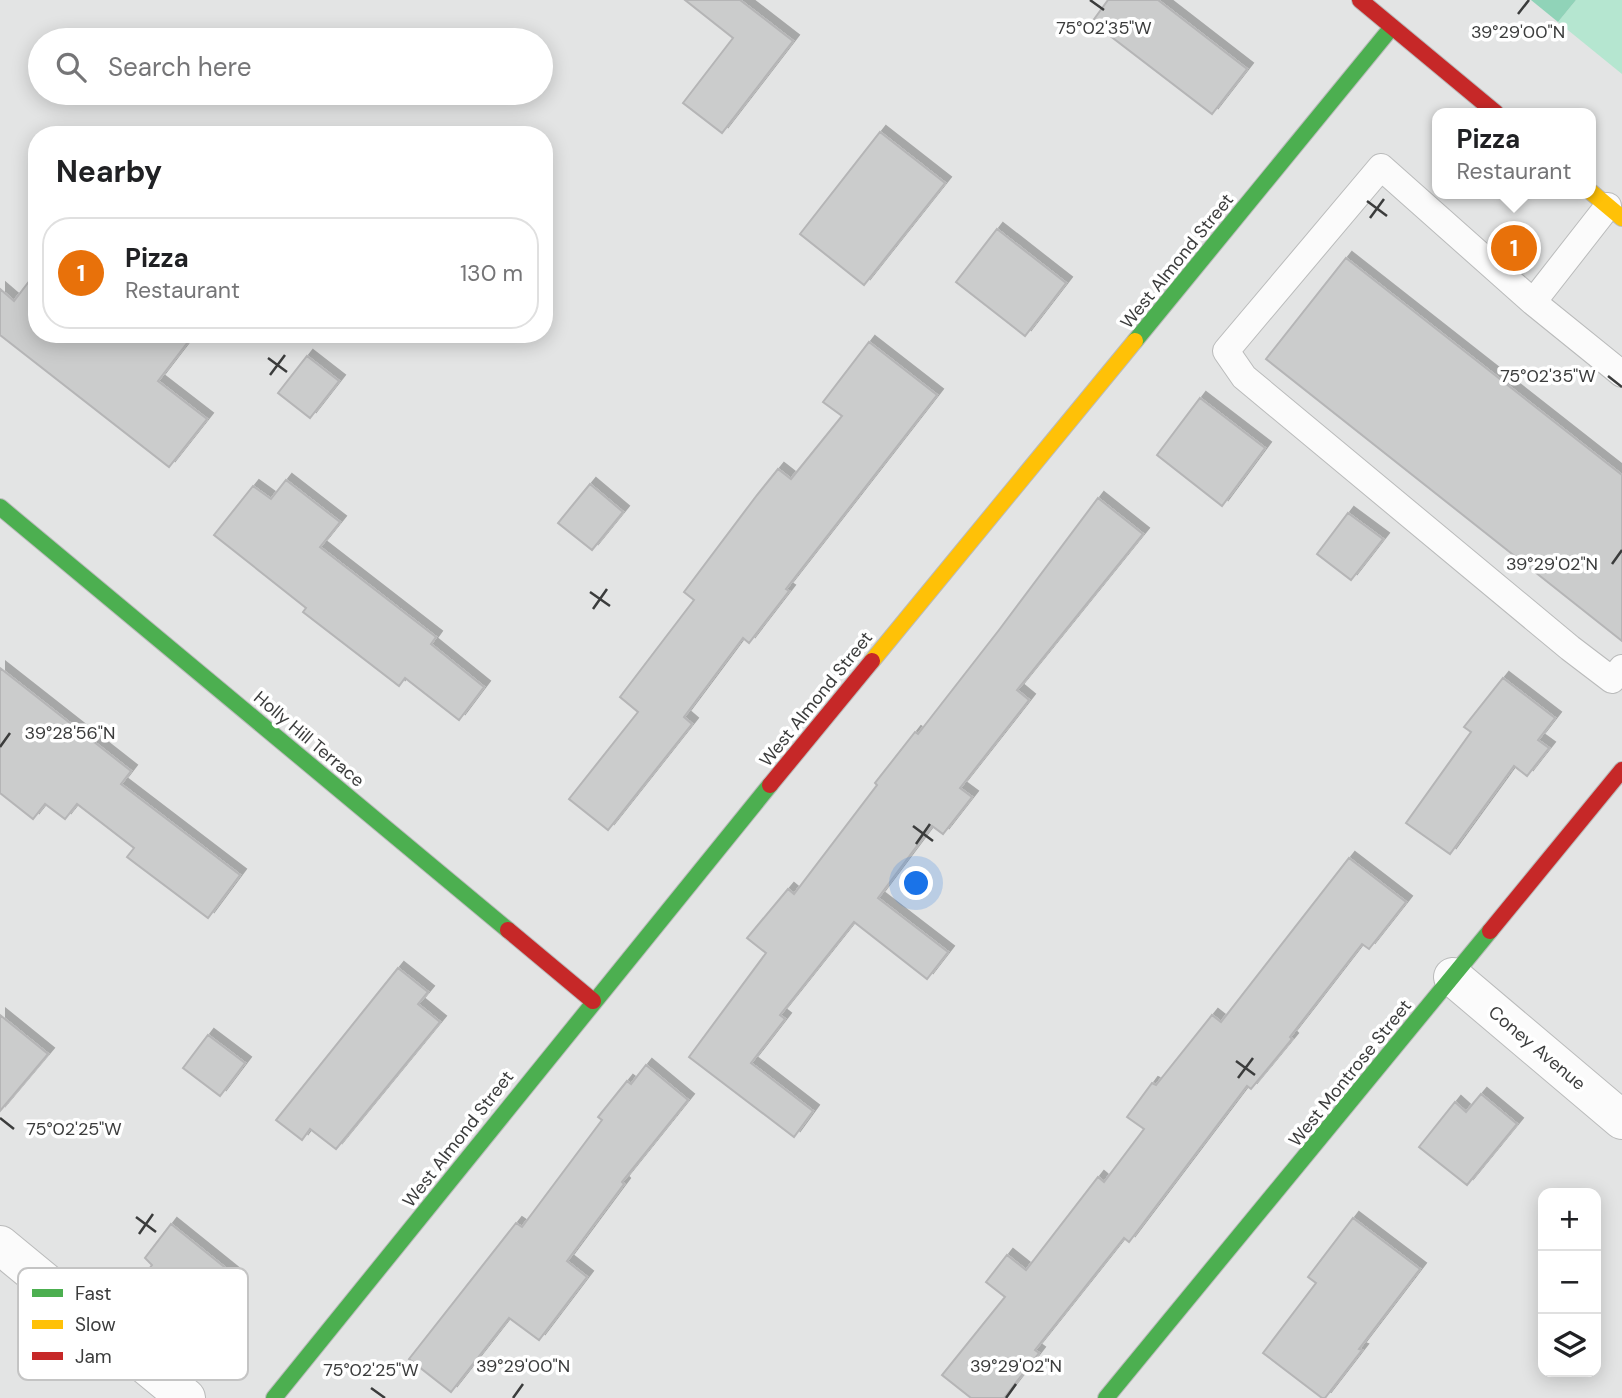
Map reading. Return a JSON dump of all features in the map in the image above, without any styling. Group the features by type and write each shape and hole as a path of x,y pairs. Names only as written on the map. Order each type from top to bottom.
{"street":[{"path":"1360,0 1490,108"},
{"name":"West Almond Street","path":"274,1398 593,1001 1392,27"},
{"name":"Holly Hill Terrace","path":"0,507 593,1001"},
{"name":"West Montrose Street","path":"1106,1398 1622,770"},
{"name":"Coney Avenue","path":"1453,977 1622,1119"},
{"path":"0,1245 28,1268"},
{"path":"164,1380 186,1398"}],"lane":[{"path":"1622,374 1533,302 1381,167 1226,351 1244,377 1570,648 1612,680 1622,668"},
{"path":"1533,302 1607,205"}],"green space":[{"path":"1531,0 1576,0 1558,22"},
{"path":"1576,0 1622,0 1622,74 1558,22"}],"building":[{"path":"685,0 740,0 793,41 722,133 683,103 733,38"},
{"path":"1108,0 1158,0 1247,69 1212,114 1092,22"},
{"path":"880,132 945,183 864,285 800,234"},
{"path":"997,229 1066,283 1025,336 956,282"},
{"path":"1346,258 1622,475 1622,641 1266,359"},
{"path":"28,283 28,343 187,343 158,381 207,419 169,467 0,335 0,289 14,301"},
{"path":"869,342 937,395 786,589 789,591 749,643 743,638 684,717 692,724 608,830 569,799 638,712 620,697 694,600 684,592 757,495 778,469 791,479 842,416 823,402"},
{"path":"307,356 339,381 310,418 278,393"},
{"path":"1200,398 1265,448 1222,506 1157,455"},
{"path":"286,480 340,522 320,547 436,637 431,644 484,687 459,720 405,678 399,686 303,612 306,608 214,535 253,486 271,499"},
{"path":"590,484 623,512 592,550 558,523"},
{"path":"1098,498 1143,534 1017,690 1029,700 960,788 972,797 943,834 932,826 878,898 948,952 927,979 854,922 780,1015 785,1019 751,1063 813,1111 794,1137 689,1057 766,953 747,938 788,889 794,894 877,785 875,783 915,732 918,734"},
{"path":"1348,513 1383,539 1351,580 1317,554"},
{"path":"0,668 131,771 121,784 240,875 208,918 127,857 134,848 77,804 65,819 45,804 33,819 0,793"},
{"path":"1503,678 1555,718 1538,740 1549,748 1527,776 1514,766 1450,854 1406,823 1471,732 1464,727"},
{"path":"1349,858 1406,902 1369,949 1362,944 1290,1037 1292,1039 1251,1089 1247,1086 1129,1242 1124,1238 1035,1350 1039,1353 1004,1398 971,1398 942,1375 1005,1297 986,1282 1007,1255 1026,1270 1098,1177 1104,1182 1144,1129 1127,1117 1152,1083 1156,1085 1212,1015 1221,1022"},
{"path":"398,968 428,992 418,1004 440,1022 336,1149 310,1129 302,1140 276,1120"},
{"path":"0,1015 48,1054 0,1111"},
{"path":"208,1035 245,1063 220,1096 183,1068"},
{"path":"646,1065 688,1100 622,1182 624,1184 567,1261 587,1277 539,1340 509,1318 451,1392 409,1359 516,1223 522,1227 602,1120 598,1117 627,1081 631,1084"},
{"path":"1481,1094 1517,1124 1467,1185 1419,1147 1455,1102 1466,1112"},
{"path":"1353,1218 1420,1269 1359,1349 1362,1350 1325,1398 1322,1398 1263,1353 1316,1283 1308,1277"},
{"path":"171,1224 226,1268 150,1268 152,1265 145,1258"}],"traffic: fast":[{"path":"1135,341 1392,27"},
{"path":"0,507 508,930"},
{"path":"274,1398 770,785"},
{"path":"1106,1398 1490,931"}],"traffic: slow":[{"path":"1596,196 1622,218"},
{"path":"872,661 1135,341"}],"traffic: jam":[{"path":"1360,0 1490,108"},
{"path":"770,785 872,661"},
{"path":"1490,931 1622,770"},
{"path":"508,930 593,1001"}],"place":[{"name":"Pizza","path":"1514,248"}]}
